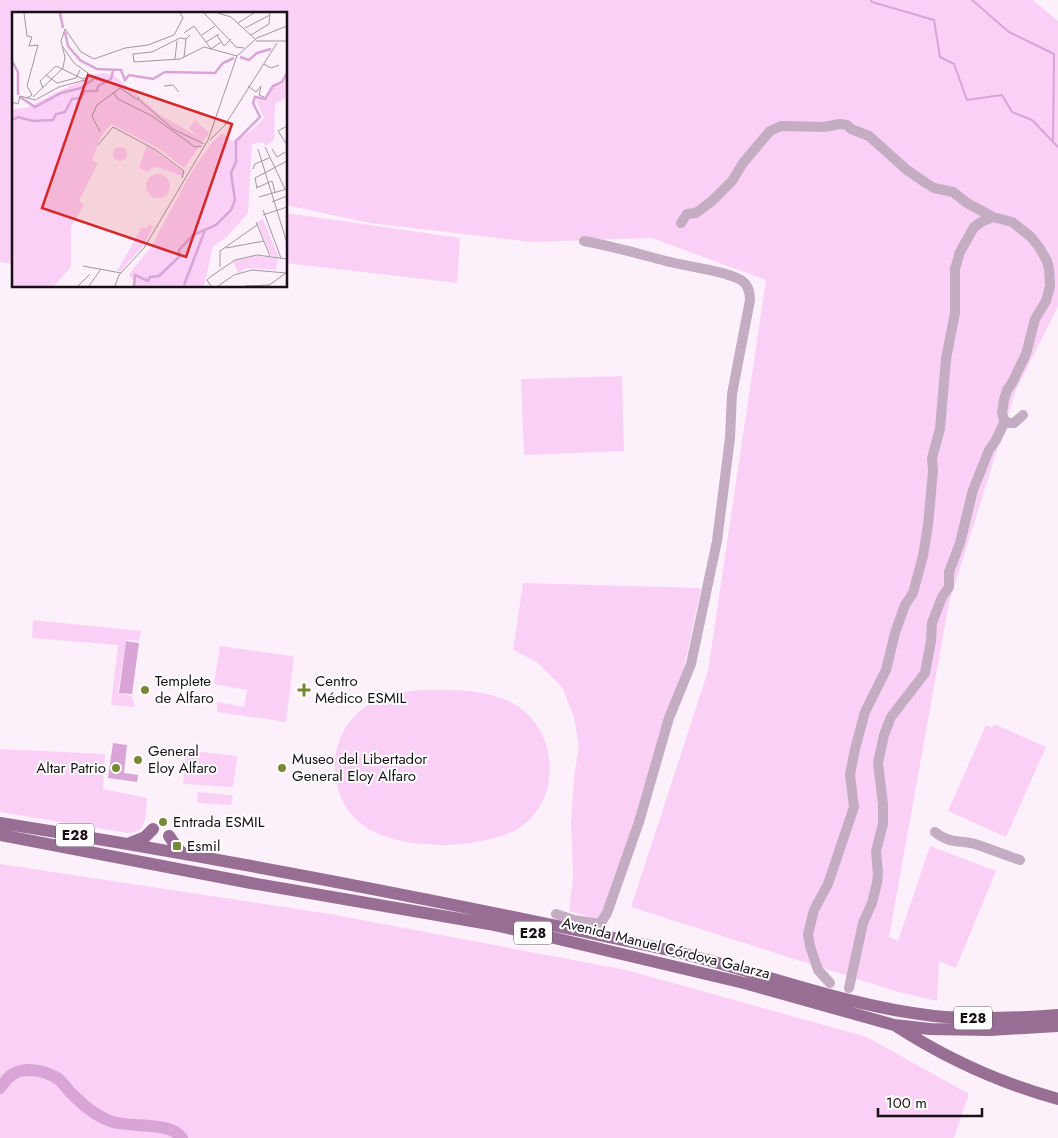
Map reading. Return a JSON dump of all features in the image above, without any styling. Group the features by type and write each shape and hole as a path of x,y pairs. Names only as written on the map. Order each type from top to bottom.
{"main road":[{"name":"Avenida Manuel Córdova Galarza","path":"0,823 184,854 436,901 683,953 829,995 888,1008 934,1016 992,1019 1058,1015"},
{"path":"128,844 145,837 153,829"},
{"name":"Avenida Manuel Córdova Galarza","path":"0,836 251,883 442,915 541,935 744,983 894,1025 930,1029 990,1030 1058,1026"},
{"path":"169,836 184,854"},
{"path":"894,1025 925,1045 974,1070 1035,1093 1058,1099"}],"street":[{"path":"681,223 687,214 696,212 712,201 732,181 743,162 770,131 775,128 781,126 824,127 840,124 847,125 869,136 907,170 934,188 953,192 967,203 993,217 1012,222 1031,237 1043,253 1049,269 1049,293 1035,320 1026,354 1007,390 1002,413 1009,423 1014,423 1023,416"},
{"path":"830,983 818,970 808,934 814,910 828,884 854,807 850,775 865,712 880,686 886,670 895,633 905,606 913,593 923,556 933,471 932,458 940,429 946,359 955,313 955,269 960,252 974,227 993,217"},
{"path":"556,914 574,920 600,924 607,913 639,822 669,718 691,664 717,541 730,438 732,394 750,300 748,287 742,281 727,275 584,241"},
{"path":"849,988 863,923 872,903 877,883 876,851 883,824 883,804 878,762 884,735 891,716 925,672 931,641 932,623 948,587 949,572 960,543 973,490 989,450 1006,421"},
{"path":"935,832 942,838 957,843 973,844 1020,860"}],"shaded area":[{"path":"0,0 1033,0 1058,21 1058,306 1016,390 949,603 889,937 898,941 930,846 996,871 956,968 939,961 937,1001 895,991 631,907 708,671 766,280 652,238 531,242 370,223 288,205 288,12 12,12 12,264 0,262"},
{"path":"288,213 460,238 457,283 288,263"},
{"path":"622,376 624,451 524,455 521,379"},
{"path":"523,583 701,588 684,667 661,729 637,816 600,920 569,911 573,878 571,822 574,777 579,746 574,717 562,687 537,662 513,650"},
{"path":"33,620 141,631 139,641 126,640 118,693 132,696 135,707 111,705 118,645 32,638"},
{"path":"126,641 139,643 132,694 119,693"},
{"path":"220,646 292,656 294,658 286,722 217,712 217,702 244,707 247,690 214,684"},
{"path":"421,690 469,691 492,695 514,704 529,716 540,730 547,747 550,765 548,784 543,801 533,816 518,829 482,841 453,845 422,844 406,842 377,833 364,826 351,814 342,799 336,782 337,748 343,732 353,718 373,702 393,695"},
{"path":"994,724 1046,747 1006,837 948,811 986,725 992,728"},
{"path":"113,743 127,745 124,773 138,775 137,782 108,778"},
{"path":"0,749 105,754 103,789 147,798 146,816 143,826 140,830 128,833 0,812"},
{"path":"186,750 236,756 233,787 183,784"},
{"path":"198,792 231,795 233,797 231,805 199,803 197,801"},
{"path":"0,864 330,914 626,970 867,1037 969,1094 954,1138 0,1138"}],"waterway":[{"path":"871,0 872,2 934,20 940,57 954,64 967,100 1002,95 1012,112 1032,120 1058,147"},
{"path":"972,0 1009,32 1054,54 1053,142"},
{"path":"0,1088 9,1077 24,1070 52,1075 59,1079 84,1105 104,1119 118,1123 168,1129 176,1132 182,1138"}],"place":[{"name":"Templete de Alfaro","path":"145,690"},
{"name":"Centro Médico ESMIL","path":"304,690"},
{"name":"General Eloy Alfaro","path":"138,760"},
{"name":"Altar Patrio","path":"116,768"},
{"name":"Museo del Libertador General Eloy Alfaro","path":"282,768"},
{"name":"Entrada ESMIL","path":"163,822"},
{"name":"Esmil","path":"177,846"}]}
